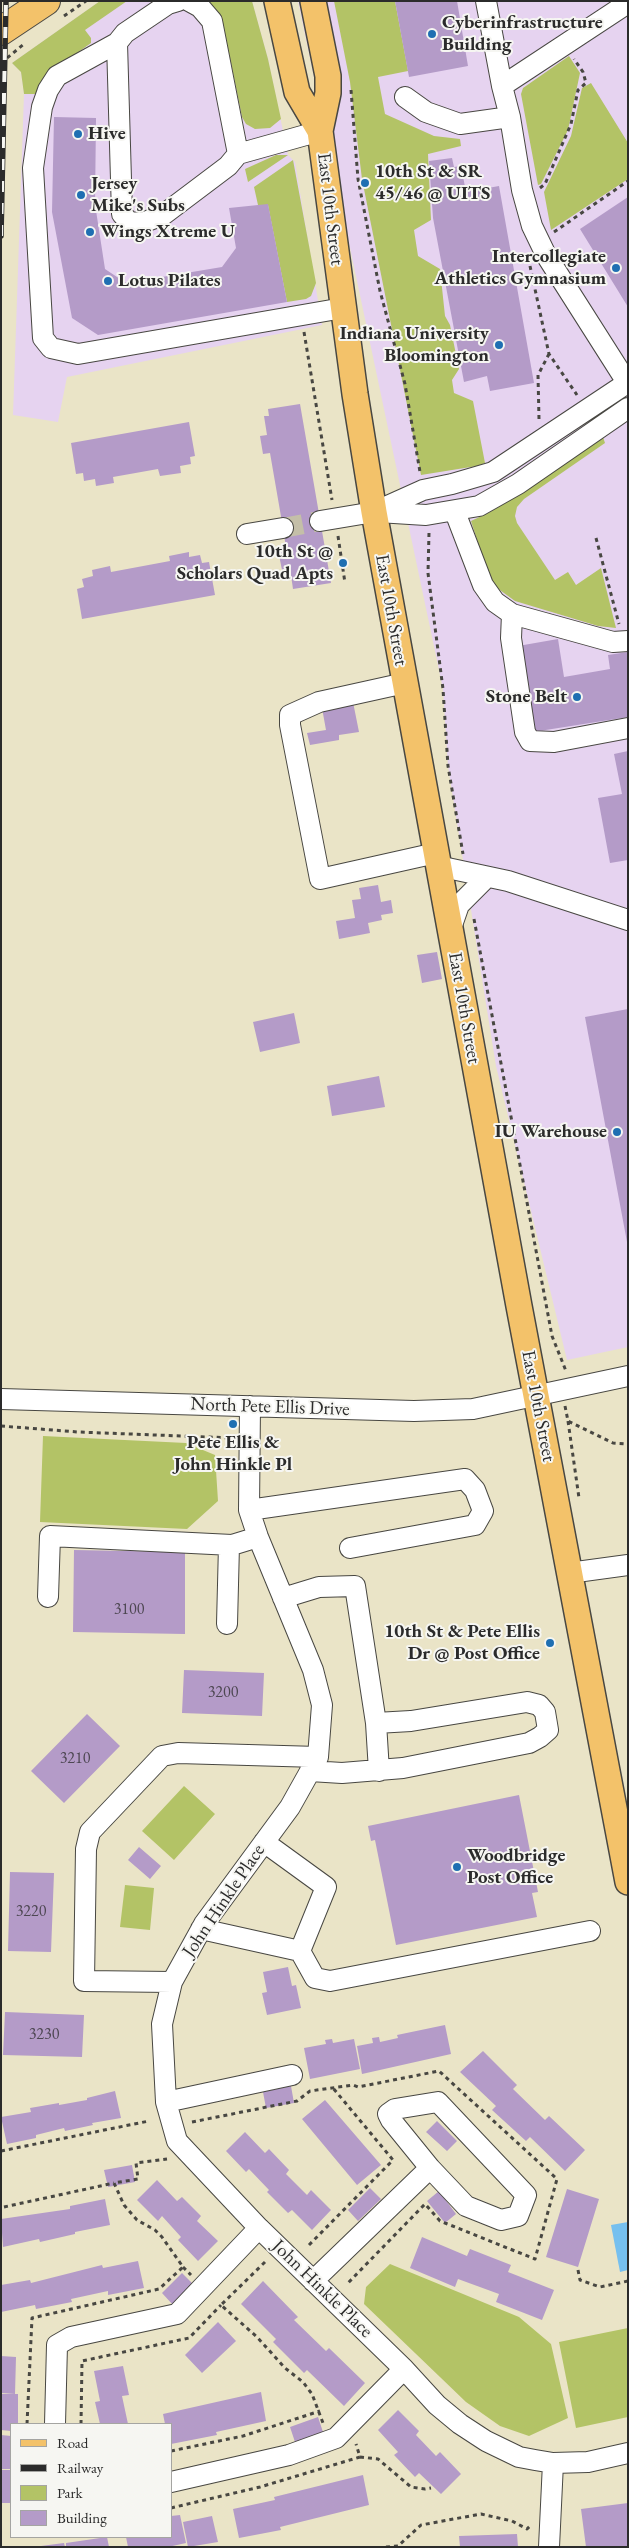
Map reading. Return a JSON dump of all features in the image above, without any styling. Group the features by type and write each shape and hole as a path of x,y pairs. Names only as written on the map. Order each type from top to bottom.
{"highway":[{"path":"1,31 46,1"}],"main road":[{"name":"East 10th Street","path":"277,1 294,83 302,101 320,131"},
{"name":"East 10th Street","path":"313,1 328,82 320,131 343,308 374,512 569,1573 624,1843 628,1882"}],"street":[{"path":"178,1 168,4 132,28 117,43 57,76 48,90 42,108 33,168 43,338 51,348 78,354 343,308"},
{"path":"189,1 200,6 212,21 238,154"},
{"path":"374,512 423,490 493,472 627,383 546,254 532,226 522,190 510,117 502,86 486,1"},
{"path":"502,86 625,10"},
{"path":"117,43 122,214 130,222 142,223 163,215 228,166 238,154 320,131"},
{"path":"405,97 426,112 460,124 510,117"},
{"path":"328,520 374,512 426,515 455,512 479,506 497,497 628,408"},
{"path":"455,512 483,585 495,602 512,614 613,642 626,641"},
{"path":"247,534 283,528"},
{"path":"512,614 510,638 525,732 530,741 554,742 628,728"},
{"path":"405,683 319,702 290,715 290,725 320,878 437,860 466,872 508,881 628,920"},
{"path":"450,931 459,905 487,877"},
{"name":"North Pete Ellis Drive","path":"1,1399 424,1411 473,1409 628,1376"},
{"name":"John Hinkle Place","path":"250,1406 249,1510 258,1537 313,1670 322,1705 314,1764 290,1806 201,1929 172,1982 162,2024 166,2102 177,2141 259,2228 404,2369 437,2405 460,2424 486,2441 520,2457 553,2463 588,2462 628,2453"},
{"path":"249,1510 465,1479 475,1490 483,1511 475,1525 350,1548"},
{"path":"48,1597 50,1536 229,1545 258,1537"},
{"path":"226,1624 229,1545"},
{"path":"569,1573 628,1566"},
{"path":"283,1598 319,1587 355,1586 376,1723 379,1771"},
{"path":"172,1982 84,1981 86,1849 90,1832 162,1756 178,1753 379,1771 529,1743 548,1730 545,1712 539,1705 527,1702 411,1721 376,1723"},
{"path":"264,1842 326,1888 300,1951"},
{"path":"201,1929 300,1951 315,1978 330,1981 590,1930"},
{"path":"166,2102 292,2075"},
{"path":"438,2102 526,2195 518,2216 501,2220 466,2206 430,2168 391,2120 388,2114 395,2109 438,2102"},
{"path":"313,2281 430,2168"},
{"path":"55,2423 57,2345 71,2337 177,2314 259,2228"},
{"path":"172,2482 288,2455 336,2438 404,2369"},
{"path":"549,2547 553,2463"}],"path":[{"path":"537,190 545,184 557,158 571,124 578,90 586,83 583,72 573,57 580,53"},
{"path":"350,82 358,179 380,290 405,384 423,490"},
{"path":"549,236 628,181"},
{"path":"302,315 328,520 345,582"},
{"path":"540,421 538,375 549,354 581,401"},
{"path":"426,515 429,531 428,573 443,688 448,766 466,872"},
{"path":"596,538 626,641"},
{"path":"469,893 552,1336 566,1370 562,1389 568,1421 613,1443 628,1444"},
{"path":"1,1426 78,1432 233,1438"},
{"path":"308,2245 393,2160 332,2088"},
{"path":"1,2151 149,2121"},
{"path":"4,2207 138,2179 136,2163 167,2159"},
{"path":"26,2423 32,2318 159,2289 183,2266 162,2237 137,2220 124,2205 114,2183"},
{"path":"81,2423 82,2361 189,2338 265,2262"},
{"path":"578,2270 580,2280 600,2287 628,2281"},
{"path":"221,2305 257,2337 285,2368 304,2382 320,2411 324,2428 331,2423"},
{"path":"172,2451 243,2436 320,2411"},
{"path":"360,2457 378,2459 411,2487 431,2488"},
{"path":"386,2547 398,2546 421,2525 481,2514 512,2521 527,2529 538,2518"}],"shaded area":[{"path":"100,1 252,1 268,59 288,155 295,162 322,325 67,377 58,422 13,415 24,94 21,72 12,63"},
{"name":"Indiana University Bloomington","path":"298,1 628,1 628,1347 567,1360 496,1066 448,766 443,689"}],"green space":[{"path":"100,1 127,1 85,30 91,38 91,43 52,71 38,87 37,94 24,94 21,72 12,63"},
{"path":"207,1 252,1 268,59 281,119 270,128 255,129 246,124 242,117 222,19"},
{"path":"334,1 395,1 408,71 378,77 385,114 434,136 460,139 461,146 428,154 431,220 414,230 418,256 440,269 445,316 450,325 459,369 452,380 454,393 473,401 485,463 477,466 421,475 362,179 350,82"},
{"path":"569,56 580,73 568,130 541,184 538,185 521,94 523,88"},
{"path":"591,83 628,143 628,179 551,230 544,192 571,136 582,88"},
{"path":"276,155 288,155 248,182 245,169"},
{"path":"293,160 316,283 311,296 306,299 287,302 268,205 258,205 254,187"},
{"path":"602,434 605,443 524,499 517,507 515,516 517,523 555,580 568,572 576,585 601,568 616,628 598,626 515,601 497,588 489,577 471,521 490,512"},
{"path":"43,1436 186,1443 215,1455 218,1501 187,1529 40,1522"},
{"path":"184,1786 215,1814 174,1860 142,1831"},
{"path":"125,1885 154,1888 150,1930 120,1927"},
{"path":"390,2264 519,2317 551,2344 568,2418 529,2436 500,2426 466,2402 364,2304 366,2287"},
{"path":"628,2328 628,2417 576,2428 559,2342"}],"water":[{"path":"628,2222 628,2270 620,2272 611,2225"}],"building":[{"name":"Cyberinfrastructure Building","path":"395,1 457,1 468,66 409,77"},
{"path":"54,117 96,118 95,204 105,269 126,283 222,267 236,248 229,208 268,204 287,302 98,335 72,318 52,212"},
{"path":"452,158 454,167 461,166 466,192 499,186 534,383 490,391 487,376 464,382 433,218 429,161"},
{"name":"Intercollegiate Athletics Gymnasium","path":"628,197 628,307 580,229"},
{"path":"300,404 331,583 293,589 290,568 282,570 278,550 286,548 283,528 270,453 263,454 260,436 267,435 264,416 269,416 268,409"},
{"path":"189,422 195,456 190,457 191,464 180,466 181,473 160,476 158,469 113,477 114,483 96,486 95,479 84,481 83,473 76,474 71,443"},
{"path":"189,552 189,557 200,555 202,563 209,562 215,595 82,619 77,589 84,587 82,579 93,576 92,570 110,566 111,572 170,561 169,556"},
{"name":"Stone Belt","path":"558,639 564,677 610,669 608,655 628,652 628,717 533,732 518,646"},
{"path":"353,702 359,732 339,735 339,740 310,745 307,733 326,730 322,708"},
{"path":"628,751 628,860 610,863 598,798 622,794 614,754"},
{"path":"378,885 381,902 391,900 393,913 381,915 382,920 368,923 370,933 339,939 336,921 355,918 352,900 361,899 359,888"},
{"path":"437,952 442,979 422,983 417,955"},
{"name":"IU Warehouse","path":"628,1009 628,1242 627,1242 585,1017"},
{"path":"294,1013 300,1043 260,1052 253,1022"},
{"path":"379,1076 385,1107 332,1116 327,1086"},
{"path":"74,1550 185,1552 185,1634 73,1632"},
{"path":"184,1670 264,1673 262,1716 182,1713"},
{"path":"87,1714 120,1746 64,1803 31,1771"},
{"name":"Woodbridge Post Office","path":"519,1795 538,1892 532,1893 537,1917 396,1945 375,1840 371,1841 368,1826"},
{"path":"139,1847 161,1866 150,1879 128,1860"},
{"path":"10,1872 54,1873 51,1952 8,1951"},
{"path":"288,1967 292,1986 296,1985 301,2008 267,2015 262,1993 267,1992 263,1972"},
{"path":"5,2012 84,2015 82,2057 3,2055"},
{"path":"445,2025 451,2054 362,2074 357,2046 373,2043 372,2038 379,2037 380,2042 398,2038 397,2035"},
{"path":"332,2039 333,2043 354,2039 360,2069 310,2079 304,2048 326,2044 325,2040"},
{"path":"483,2051 517,2085 513,2089 545,2120 549,2116 585,2150 565,2171 530,2137 526,2141 492,2110 496,2106 460,2072"},
{"path":"291,2086 294,2103 266,2108 263,2092"},
{"path":"115,2091 121,2118 92,2123 93,2125 65,2131 64,2128 36,2135 36,2138 7,2144 1,2117 31,2112 30,2108 87,2100 87,2098"},
{"path":"325,2100 381,2165 357,2185 302,2119"},
{"path":"437,2121 457,2141 447,2151 426,2132"},
{"path":"245,2132 265,2153 269,2149 289,2170 286,2174 307,2195 311,2190 331,2210 312,2230 292,2210 288,2213 267,2192 269,2190 249,2169 246,2172 226,2151"},
{"path":"132,2165 135,2182 108,2187 104,2170"},
{"path":"157,2180 177,2201 182,2197 201,2216 197,2221 218,2241 198,2261 178,2240 181,2237 162,2216 158,2221 137,2200"},
{"path":"370,2188 381,2199 358,2221 348,2210"},
{"path":"567,2189 599,2199 578,2267 546,2257"},
{"path":"439,2191 456,2214 445,2223 427,2201"},
{"path":"105,2199 110,2225 40,2242 39,2239 3,2247 1,2219 70,2209 70,2206"},
{"path":"422,2237 467,2256 470,2249 511,2265 508,2272 554,2290 542,2320 496,2302 499,2294 458,2279 455,2287 410,2268"},
{"path":"138,2261 144,2288 108,2295 108,2291 71,2299 72,2302 36,2309 35,2305 1,2312 1,2285 30,2280 31,2283 102,2265 103,2268"},
{"path":"182,2273 194,2285 173,2305 162,2293"},
{"path":"263,2281 298,2317 294,2320 326,2351 329,2348 365,2383 344,2406 307,2370 304,2373 273,2342 276,2339 241,2304"},
{"path":"218,2322 236,2341 202,2373 185,2355"},
{"path":"1,2356 16,2357 15,2394 1,2393"},
{"path":"123,2366 129,2395 122,2396 128,2423 100,2423 95,2402 100,2401 94,2371"},
{"path":"261,2392 266,2421 216,2432 217,2435 172,2444 172,2423 165,2423 163,2414"},
{"path":"1,2394 18,2394 18,2423 10,2423 10,2431 1,2430"},
{"path":"398,2410 419,2431 416,2435 436,2456 440,2452 461,2474 441,2494 419,2473 415,2477 394,2455 398,2452 378,2430"},
{"path":"318,2417 323,2432 295,2442 290,2427"},
{"path":"1,2435 10,2436 10,2469 1,2469"},
{"path":"1,2470 10,2470 10,2503 1,2503"},
{"path":"363,2475 369,2505 280,2527 281,2530 239,2538 233,2509 275,2500 274,2497"},
{"path":"628,2503 628,2547 586,2547 581,2509"},
{"path":"180,2515 186,2543 168,2547 128,2547 126,2538 172,2538 172,2516"},
{"path":"212,2516 218,2542 188,2547 183,2522"},
{"path":"517,2534 518,2547 460,2547 459,2536"},
{"path":"107,2538 109,2547 66,2547 66,2543"},
{"path":"64,2543 65,2547 41,2547 41,2546"}],"tunnel":[{"path":"283,528 320,521"}],"railway":[{"path":"1,236 6,1"}],"place":[{"name":"Cyberinfrastructure Building","path":"432,34"},
{"name":"Hive","path":"78,134"},
{"name":"10th St & SR 45/46 @ UITS","path":"365,183"},
{"name":"Jersey Mike's Subs","path":"81,195"},
{"name":"Wings Xtreme U","path":"90,232"},
{"name":"Intercollegiate Athletics Gymnasium","path":"616,268"},
{"name":"Lotus Pilates","path":"108,281"},
{"name":"Indiana University Bloomington","path":"499,345"},
{"name":"10th St @ Scholars Quad Apts","path":"343,563"},
{"name":"Stone Belt","path":"577,697"},
{"name":"IU Warehouse","path":"617,1132"},
{"name":"Pete Ellis & John Hinkle Pl","path":"233,1424"},
{"name":"10th St & Pete Ellis Dr @ Post Office","path":"550,1643"},
{"name":"Woodbridge Post Office","path":"457,1867"}]}
